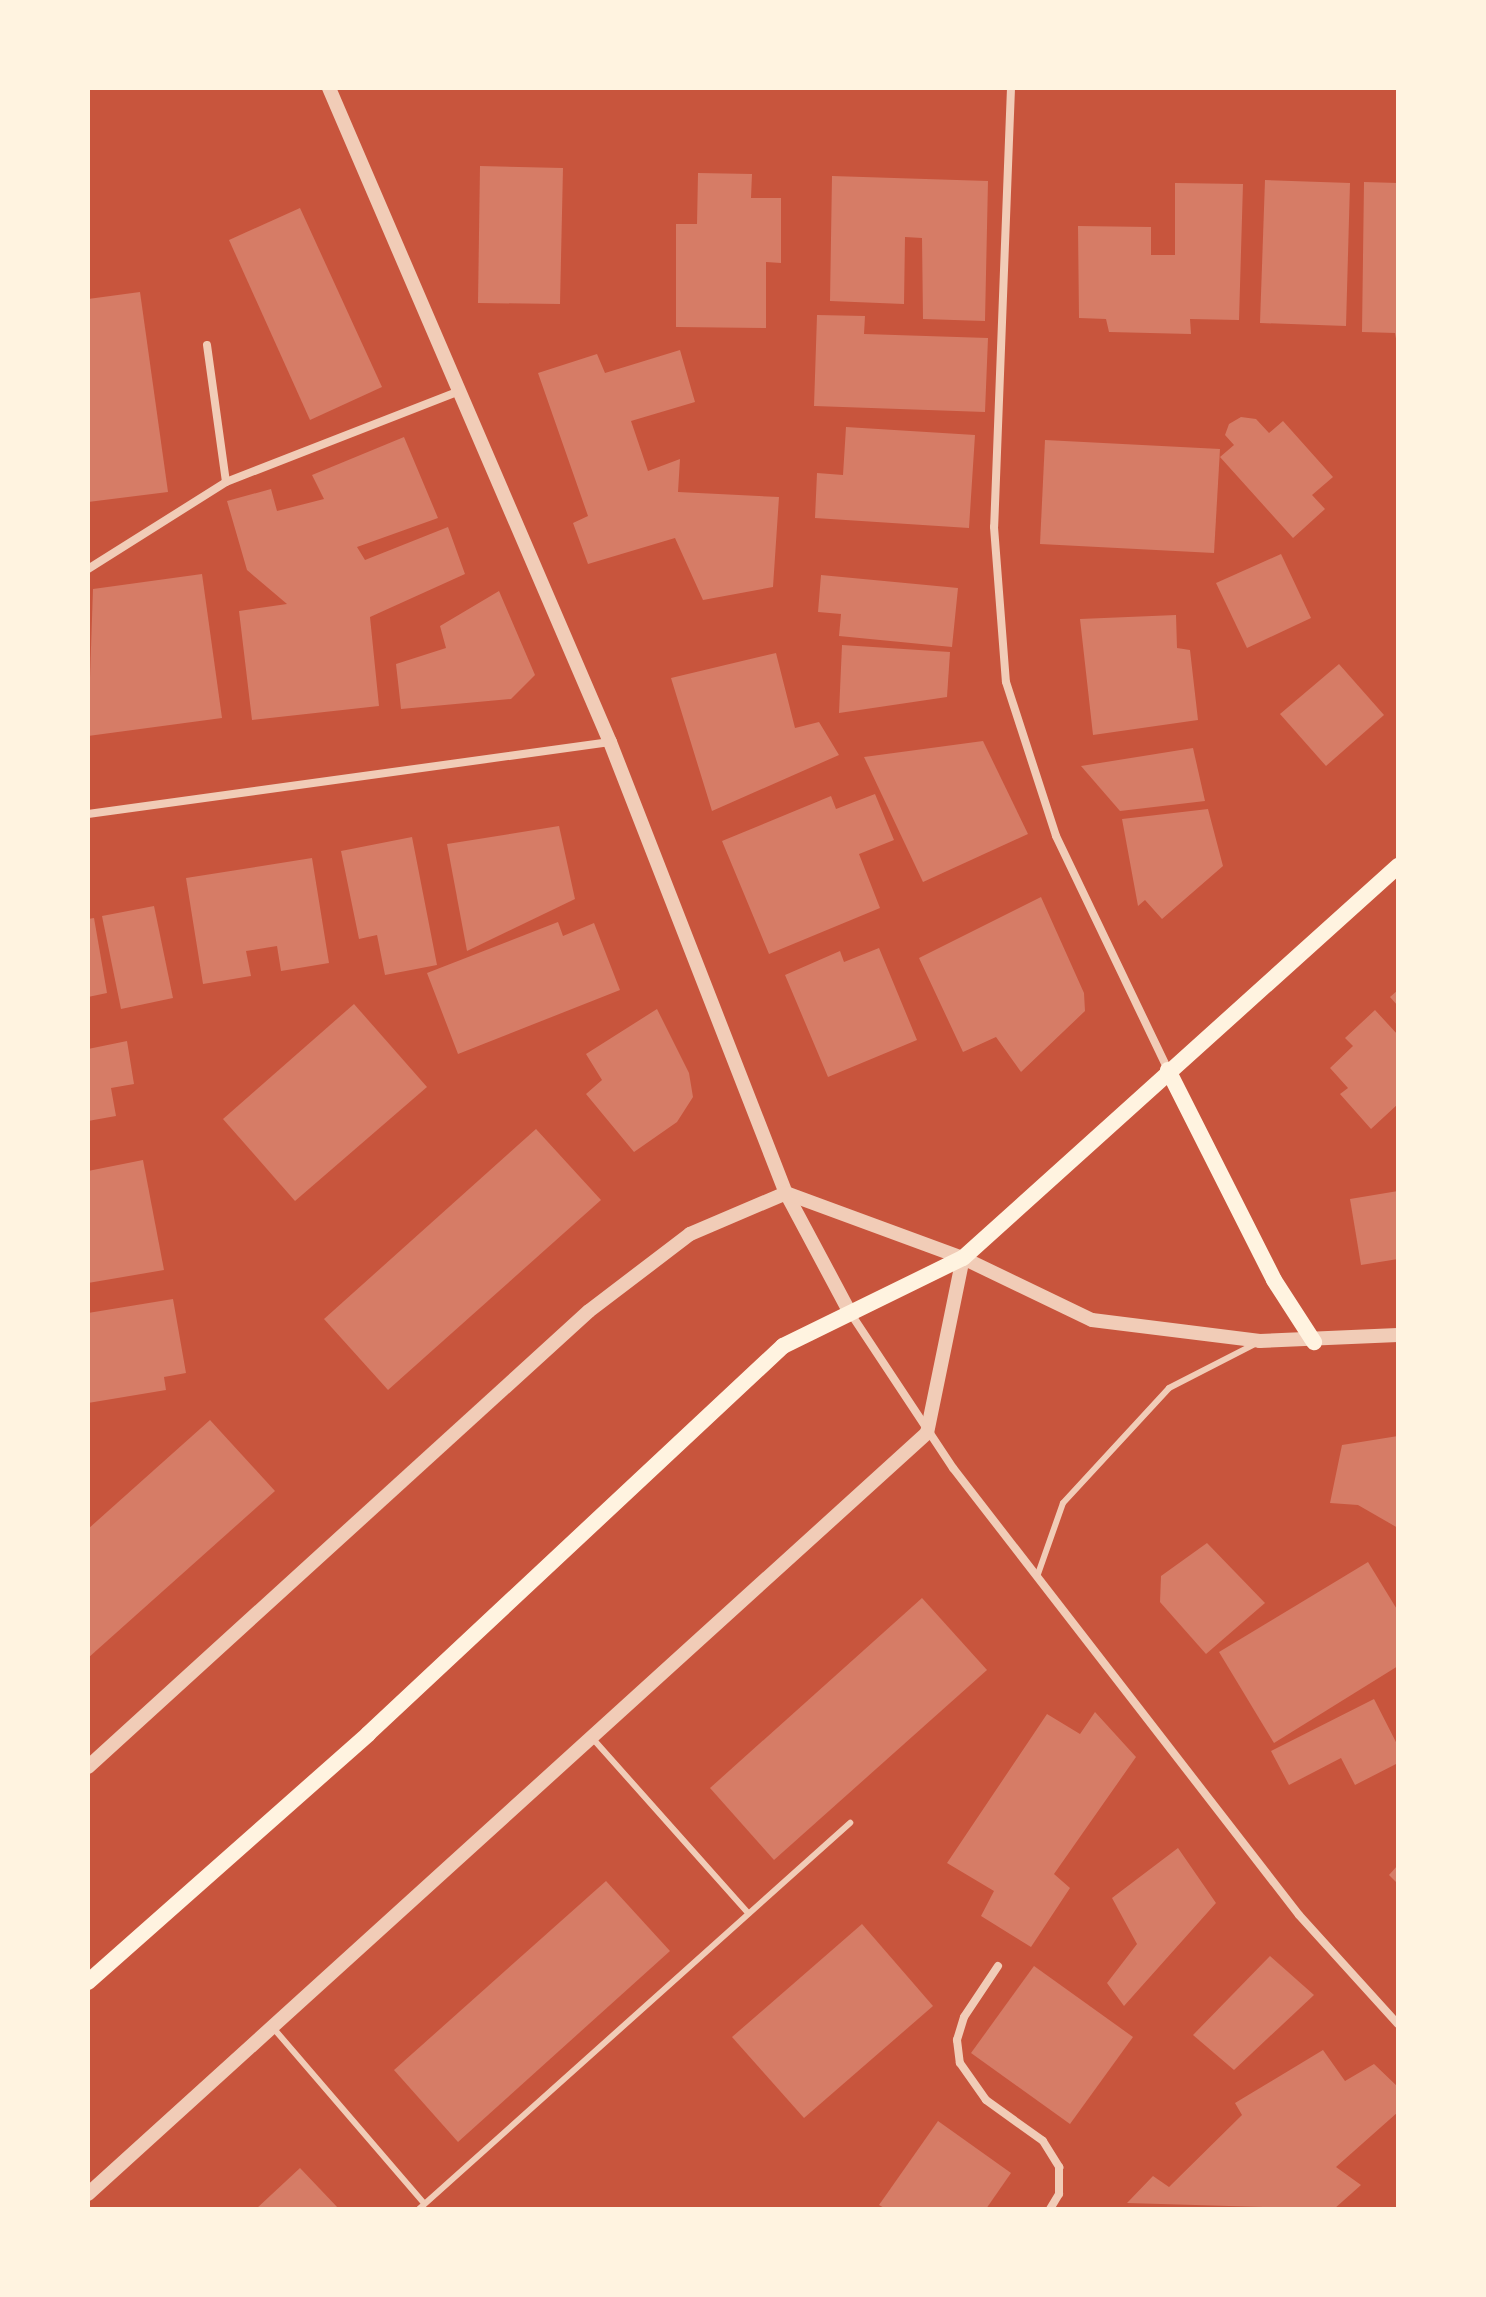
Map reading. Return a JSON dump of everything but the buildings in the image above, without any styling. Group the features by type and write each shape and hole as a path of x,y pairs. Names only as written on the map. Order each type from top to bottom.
{"main road":[{"path":"88,1982 368,1734 783,1346 963,1258 1168,1070 1398,866"},
{"path":"1168,1070 1314,1342"}],"street":[{"path":"329,88 610,742 786,1193 850,1313 927,1433 1299,1915 1398,2024"},
{"path":"1011,88 994,527 1006,682 1056,836 1168,1070"},
{"path":"207,345 226,482"},
{"path":"88,569 226,482 459,391"},
{"path":"88,814 610,742"},
{"path":"88,1767 589,1311 690,1234 786,1193 963,1258 1092,1320 1260,1341 1314,1342 1398,1335"},
{"path":"88,2194 275,2030 927,1433 963,1258"},
{"path":"998,1966 964,2017 960,2063 986,2100 1043,2141 1059,2167 1059,2194 1050,2209"}],"lane":[{"path":"1038,1574 1063,1503 1169,1388 1260,1341"},
{"path":"594,1740 748,1913"},
{"path":"275,2030 422,2206 850,1823"}]}
